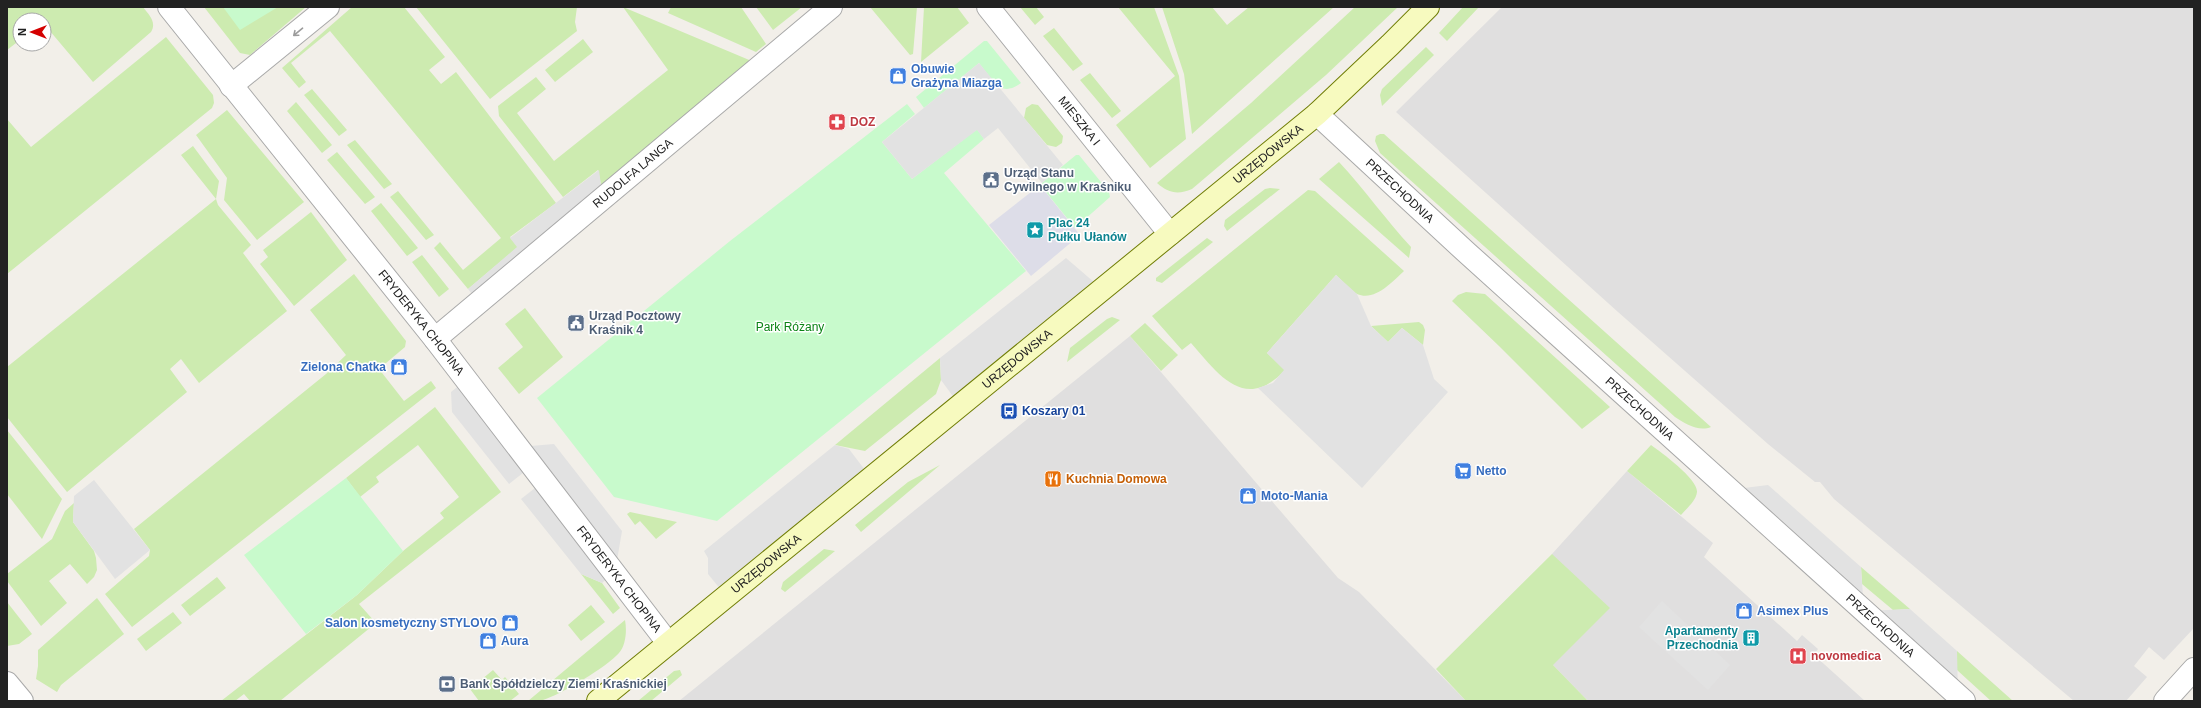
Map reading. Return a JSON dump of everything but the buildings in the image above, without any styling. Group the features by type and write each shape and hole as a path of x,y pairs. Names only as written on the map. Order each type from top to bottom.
{"street":[{"name":"FRYDERYKA CHOPINA","path":"169,7 435,339 668,643"},
{"path":"231,86 328,7"},
{"name":"RUDOLFA LANGA","path":"435,339 831,7"},
{"name":"MIESZKA I","path":"988,7 1170,234"},
{"name":"URZĘDOWSKA","path":"598,701 1317,114 1428,7"},
{"name":"PRZECHODNIA","path":"1317,114 1524,305 1964,701"},
{"path":"2165,701 2194,669"},
{"path":"7,683 22,701"}],"shaded area":[{"path":"1502,7 2194,7 2194,628 2164,660 2149,647 2134,666 2147,677 2126,701 2074,701 1834,499 1820,482 1815,482 1768,444 1618,312 1396,112"},
{"path":"979,63 1063,165 1042,183 998,128 984,139 977,130 912,179 882,142"},
{"path":"644,151 478,302 468,289 517,247 510,238 599,170 601,185"},
{"name":"Plac 24 Pułku Ułanów","path":"1040,185 1080,235 1031,276 989,225"},
{"path":"1066,258 1102,289 960,406 941,380 940,358"},
{"path":"1336,275 1357,294 1371,326 1388,342 1402,328 1423,345 1434,379 1448,392 1362,488 1258,388 1273,383 1284,370 1267,353"},
{"path":"1130,336 1338,578 1359,592 1466,701 679,701"},
{"path":"466,380 519,447 554,444 622,531 615,572 602,583 581,574 521,499 544,481 533,465 509,484 452,412 451,392"},
{"path":"835,445 849,449 871,478 726,596 708,574 708,558 704,551"},
{"path":"1627,471 1713,543 1704,557 1797,641 1802,635 1818,649 1814,655 1865,701 1588,701 1553,665 1552,554"},
{"path":"94,480 150,550 115,579 73,522 74,496"},
{"path":"1768,485 1861,567 1864,611 1910,609 1957,651 1958,695 1728,490"},
{"path":"1662,601 1730,665 1708,690 1639,627"}],"green space":[{"path":"7,7 143,7 153,22 151,32 93,82 52,33 52,12 12,12 12,46 7,50"},
{"path":"204,7 306,7 250,55 240,53"},
{"path":"223,7 278,7 240,30"},
{"path":"352,7 404,7 445,57 429,70 441,84 456,72 556,203 510,237 518,247 468,289 434,248 440,242 463,270 501,238 330,31 291,63 306,82 299,88 282,68"},
{"path":"416,7 577,7 575,22 577,31 490,99"},
{"path":"623,7 754,62 601,185 598,170 563,197 499,116 498,106 536,77 546,89 517,113 554,161 668,70"},
{"path":"671,7 741,7 766,44 756,52 668,13"},
{"path":"756,7 802,7 773,30"},
{"path":"870,7 917,7 913,54 910,55"},
{"path":"924,7 957,7 969,23 921,62"},
{"path":"1020,7 1036,7 1044,17 1035,25"},
{"path":"1118,7 1154,7 1179,76 1186,139 1150,168 1116,125 1175,76"},
{"path":"1162,7 1212,7 1227,25 1249,7 1334,7 1192,134 1184,74"},
{"path":"1355,7 1398,7 1326,75 1192,189 1182,192 1173,192 1165,189 1157,183 1251,103"},
{"path":"1463,7 1479,7 1447,41 1439,33"},
{"path":"1054,28 1083,64 1073,71 1043,36"},
{"path":"166,37 213,95 214,103 212,108 7,274 7,119 31,147"},
{"path":"583,39 593,52 555,82 545,70"},
{"path":"984,41 987,41 1021,83 1007,89 1002,88 992,81 979,63 924,108 916,97"},
{"path":"1426,47 1434,55 1382,106 1380,95 1382,89"},
{"path":"1090,73 1121,111 1112,118 1080,80"},
{"path":"312,89 347,130 339,136 304,95"},
{"path":"296,102 332,145 322,153 287,111"},
{"name":"Park Różany","path":"907,104 915,114 882,142 912,179 977,129 984,139 944,173 1026,271 717,521 614,497 537,398 730,241"},
{"path":"1032,104 1038,105 1063,136 1062,143 1056,147 1047,145 1024,118 1026,108"},
{"path":"227,110 304,202 257,240 224,200 227,178 196,135"},
{"path":"1384,134 1711,427 1702,429 1697,428 1688,425 1675,417 1380,153 1375,141 1376,136"},
{"path":"355,140 392,184 384,189 347,145"},
{"path":"193,146 219,181 216,199 181,155"},
{"path":"337,152 375,197 365,204 327,160"},
{"path":"1076,155 1079,155 1109,192 1110,197 1075,228 1041,186 1042,183"},
{"path":"1339,162 1411,247 1409,258 1319,179"},
{"path":"1265,189 1280,189 1227,231 1224,226 1225,220"},
{"path":"1308,190 1315,191 1404,271 1389,285 1377,293 1364,296 1354,292 1336,275 1267,353 1285,370 1271,382 1257,388 1245,389 1222,377 1191,343 1182,350 1152,316"},
{"path":"398,191 434,235 426,240 390,197"},
{"path":"216,199 218,205 251,245 243,253 287,311 199,383 181,359 170,369 187,392 67,492 7,417 7,367"},
{"path":"381,203 418,248 407,256 371,211"},
{"path":"311,212 347,260 294,306 260,264 268,257 263,250"},
{"path":"1207,238 1213,242 1162,283 1156,281 1156,278"},
{"path":"422,255 449,289 439,297 412,262"},
{"path":"354,274 406,341 405,347 379,369 404,401 431,381 436,388 132,627 105,594 149,556 150,550 134,529 326,374 346,355 310,310"},
{"path":"1466,292 1485,294 1610,407 1582,429 1452,301 1458,295"},
{"path":"525,308 563,357 519,394 498,368 523,347 505,324"},
{"path":"1112,317 1120,320 1067,362 1070,348 1107,319"},
{"path":"1419,322 1423,325 1425,330 1423,345 1402,328 1388,342 1371,326"},
{"path":"1145,323 1178,355 1161,371 1130,336"},
{"path":"940,358 941,380 936,394 865,451 835,445"},
{"path":"435,407 501,492 359,604 376,623 280,701 250,701 244,694 235,701 221,701 357,595 403,551 444,518 440,513 459,497 418,445 376,477 379,482 360,497 346,478"},
{"path":"7,430 62,499 42,539 7,494"},
{"path":"1651,445 1686,474 1696,487 1697,492 1695,498 1681,515 1627,471"},
{"path":"940,465 861,532 855,525 908,482"},
{"path":"346,478 403,551 357,595 306,634 244,555"},
{"path":"74,503 73,522 94,551 97,570 94,577 87,584 70,564 49,581 67,603 41,626 7,581 7,574 52,539 65,511"},
{"path":"630,512 677,522 656,539 640,521 635,525 627,514"},
{"path":"824,549 835,551 785,592 781,589 783,582"},
{"path":"1552,554 1610,608 1553,665 1588,701 1466,701 1436,669"},
{"path":"1861,567 1910,609 1893,610 1862,584"},
{"path":"581,574 602,583 620,608 613,614"},
{"path":"217,577 226,588 190,616 181,605"},
{"path":"97,598 124,634 61,685 57,692 36,679 38,650"},
{"path":"7,602 32,634 19,644 7,646"},
{"path":"591,605 605,622 581,641 568,625"},
{"path":"173,612 182,623 146,651 137,639"},
{"path":"625,620 625,642 619,653 613,659 583,680 551,697 541,701 528,701"},
{"path":"1957,651 2013,701 1991,701 1957,670"},
{"path":"493,670 502,680 505,677 519,694 510,701 479,701 470,689"},
{"path":"680,670 682,675 651,701 638,701 674,671"}],"place":[{"name":"Obuwie Grażyna Miazga","path":"898,76"},
{"name":"DOZ","path":"837,122"},
{"name":"Urząd Stanu Cywilnego w Kraśniku","path":"991,180"},
{"name":"Plac 24 Pułku Ułanów","path":"1035,230"},
{"name":"Urząd Pocztowy Kraśnik 4","path":"576,323"},
{"name":"Zielona Chatka","path":"399,367"},
{"name":"Koszary 01","path":"1009,411"},
{"name":"Netto","path":"1463,471"},
{"name":"Kuchnia Domowa","path":"1053,479"},
{"name":"Moto-Mania","path":"1248,496"},
{"name":"Asimex Plus","path":"1744,611"},
{"name":"Salon kosmetyczny STYLOVO","path":"510,623"},
{"name":"Apartamenty Przechodnia","path":"1751,638"},
{"name":"Aura","path":"488,641"},
{"name":"novomedica","path":"1798,656"},
{"name":"Bank Spółdzielczy Ziemi Kraśnickiej","path":"447,684"}]}
